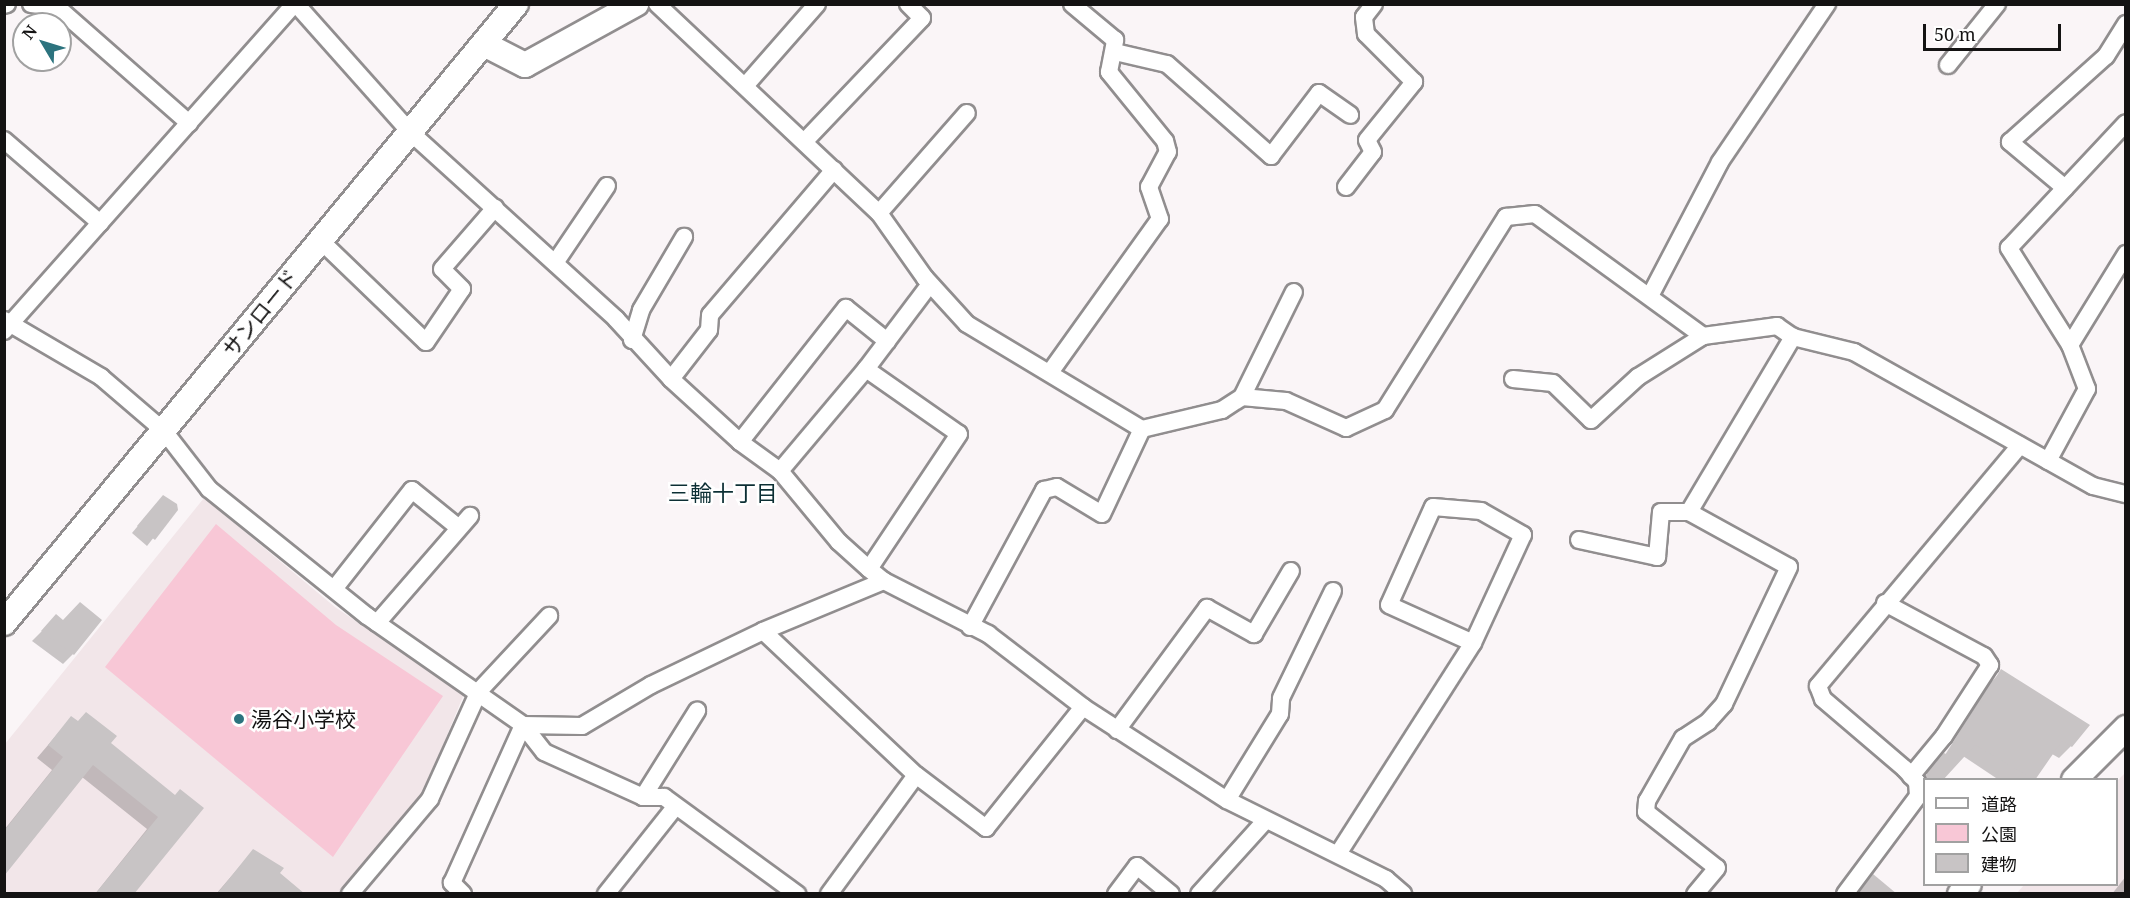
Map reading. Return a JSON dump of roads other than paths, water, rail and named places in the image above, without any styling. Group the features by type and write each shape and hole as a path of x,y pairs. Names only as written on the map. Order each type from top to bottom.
{"street":[{"path":"31,4 57,7 189,123"},
{"path":"797,894 664,797 643,797 544,753 523,725 479,691 377,623 209,489 164,431 101,377 7,325 295,4 409,131 616,319 671,379 740,442 780,471 839,542 869,569 884,581 970,627 988,634 1083,707 1227,800 1264,822 1338,854 1386,879 1403,894"},
{"name":"サンロード","path":"4,623 516,4"},
{"path":"484,44 525,65 636,4"},
{"path":"657,4 879,213 930,284 967,324 1051,371 1142,429"},
{"path":"745,86 817,4"},
{"path":"804,142 922,18 908,4"},
{"path":"1051,371 1160,219 1149,187 1166,158 1165,141 1109,72 1115,52 1115,40 1072,4"},
{"path":"1346,187 1373,152 1367,140 1414,82 1366,34 1364,17 1374,4"},
{"path":"1948,65 1997,4"},
{"path":"1650,296 1720,162 1821,6"},
{"path":"2065,188 2010,142 2106,56 2126,24"},
{"path":"1115,52 1167,64 1271,156 1319,93 1350,115"},
{"path":"879,213 967,113"},
{"path":"2048,461 2087,389 2070,345 2008,248 2126,123"},
{"path":"4,140 100,223"},
{"path":"671,379 710,330 710,315 834,170"},
{"path":"555,262 607,186"},
{"path":"320,240 426,342 462,289 442,269 495,208"},
{"path":"1242,397 1286,401 1346,428 1385,410 1506,218 1535,214 1703,336"},
{"path":"632,339 641,310 684,237"},
{"path":"2070,345 2126,254"},
{"path":"780,471 866,369 930,284"},
{"path":"970,627 1044,490 1057,487 1102,514 1142,429 1162,421 1222,410 1242,397 1294,292"},
{"path":"740,442 846,308 887,341"},
{"path":"1513,379 1553,383 1591,420 1638,377 1703,336 1777,326 1793,337 1854,352 2093,486 2126,494"},
{"path":"1689,512 1793,337"},
{"path":"866,369 959,434 869,569"},
{"path":"1845,894 1918,796 1917,782 1823,699 1818,687 1885,603 2020,445"},
{"path":"334,589 412,490 464,522 377,623"},
{"path":"1338,854 1473,643 1523,535 1481,511 1433,507 1389,605 1473,643"},
{"path":"1580,540 1657,557 1661,512 1689,512 1789,567 1724,704 1683,738 1647,801 1646,812 1717,868 1700,892"},
{"path":"1117,730 1207,608 1254,634 1291,571"},
{"path":"523,725 582,726 651,685 764,631 884,581"},
{"path":"1227,800 1281,714 1281,698 1333,591"},
{"path":"1885,603 1984,656 1990,665 1944,736 1911,776"},
{"path":"350,894 430,799 479,691 549,616"},
{"path":"764,631 916,775 986,828 1083,707"},
{"path":"643,797 697,711"},
{"path":"463,894 452,883 523,725"},
{"path":"2076,778 2126,728"},
{"path":"829,894 916,775"},
{"path":"615,890 676,806"},
{"path":"1199,894 1264,822"},
{"path":"1116,894 1137,866 1171,894"}],"place":[{"name":"湯谷小学校","path":"239,719"}],"district":[{"name":"三輪十丁目","path":"723,493"}]}
